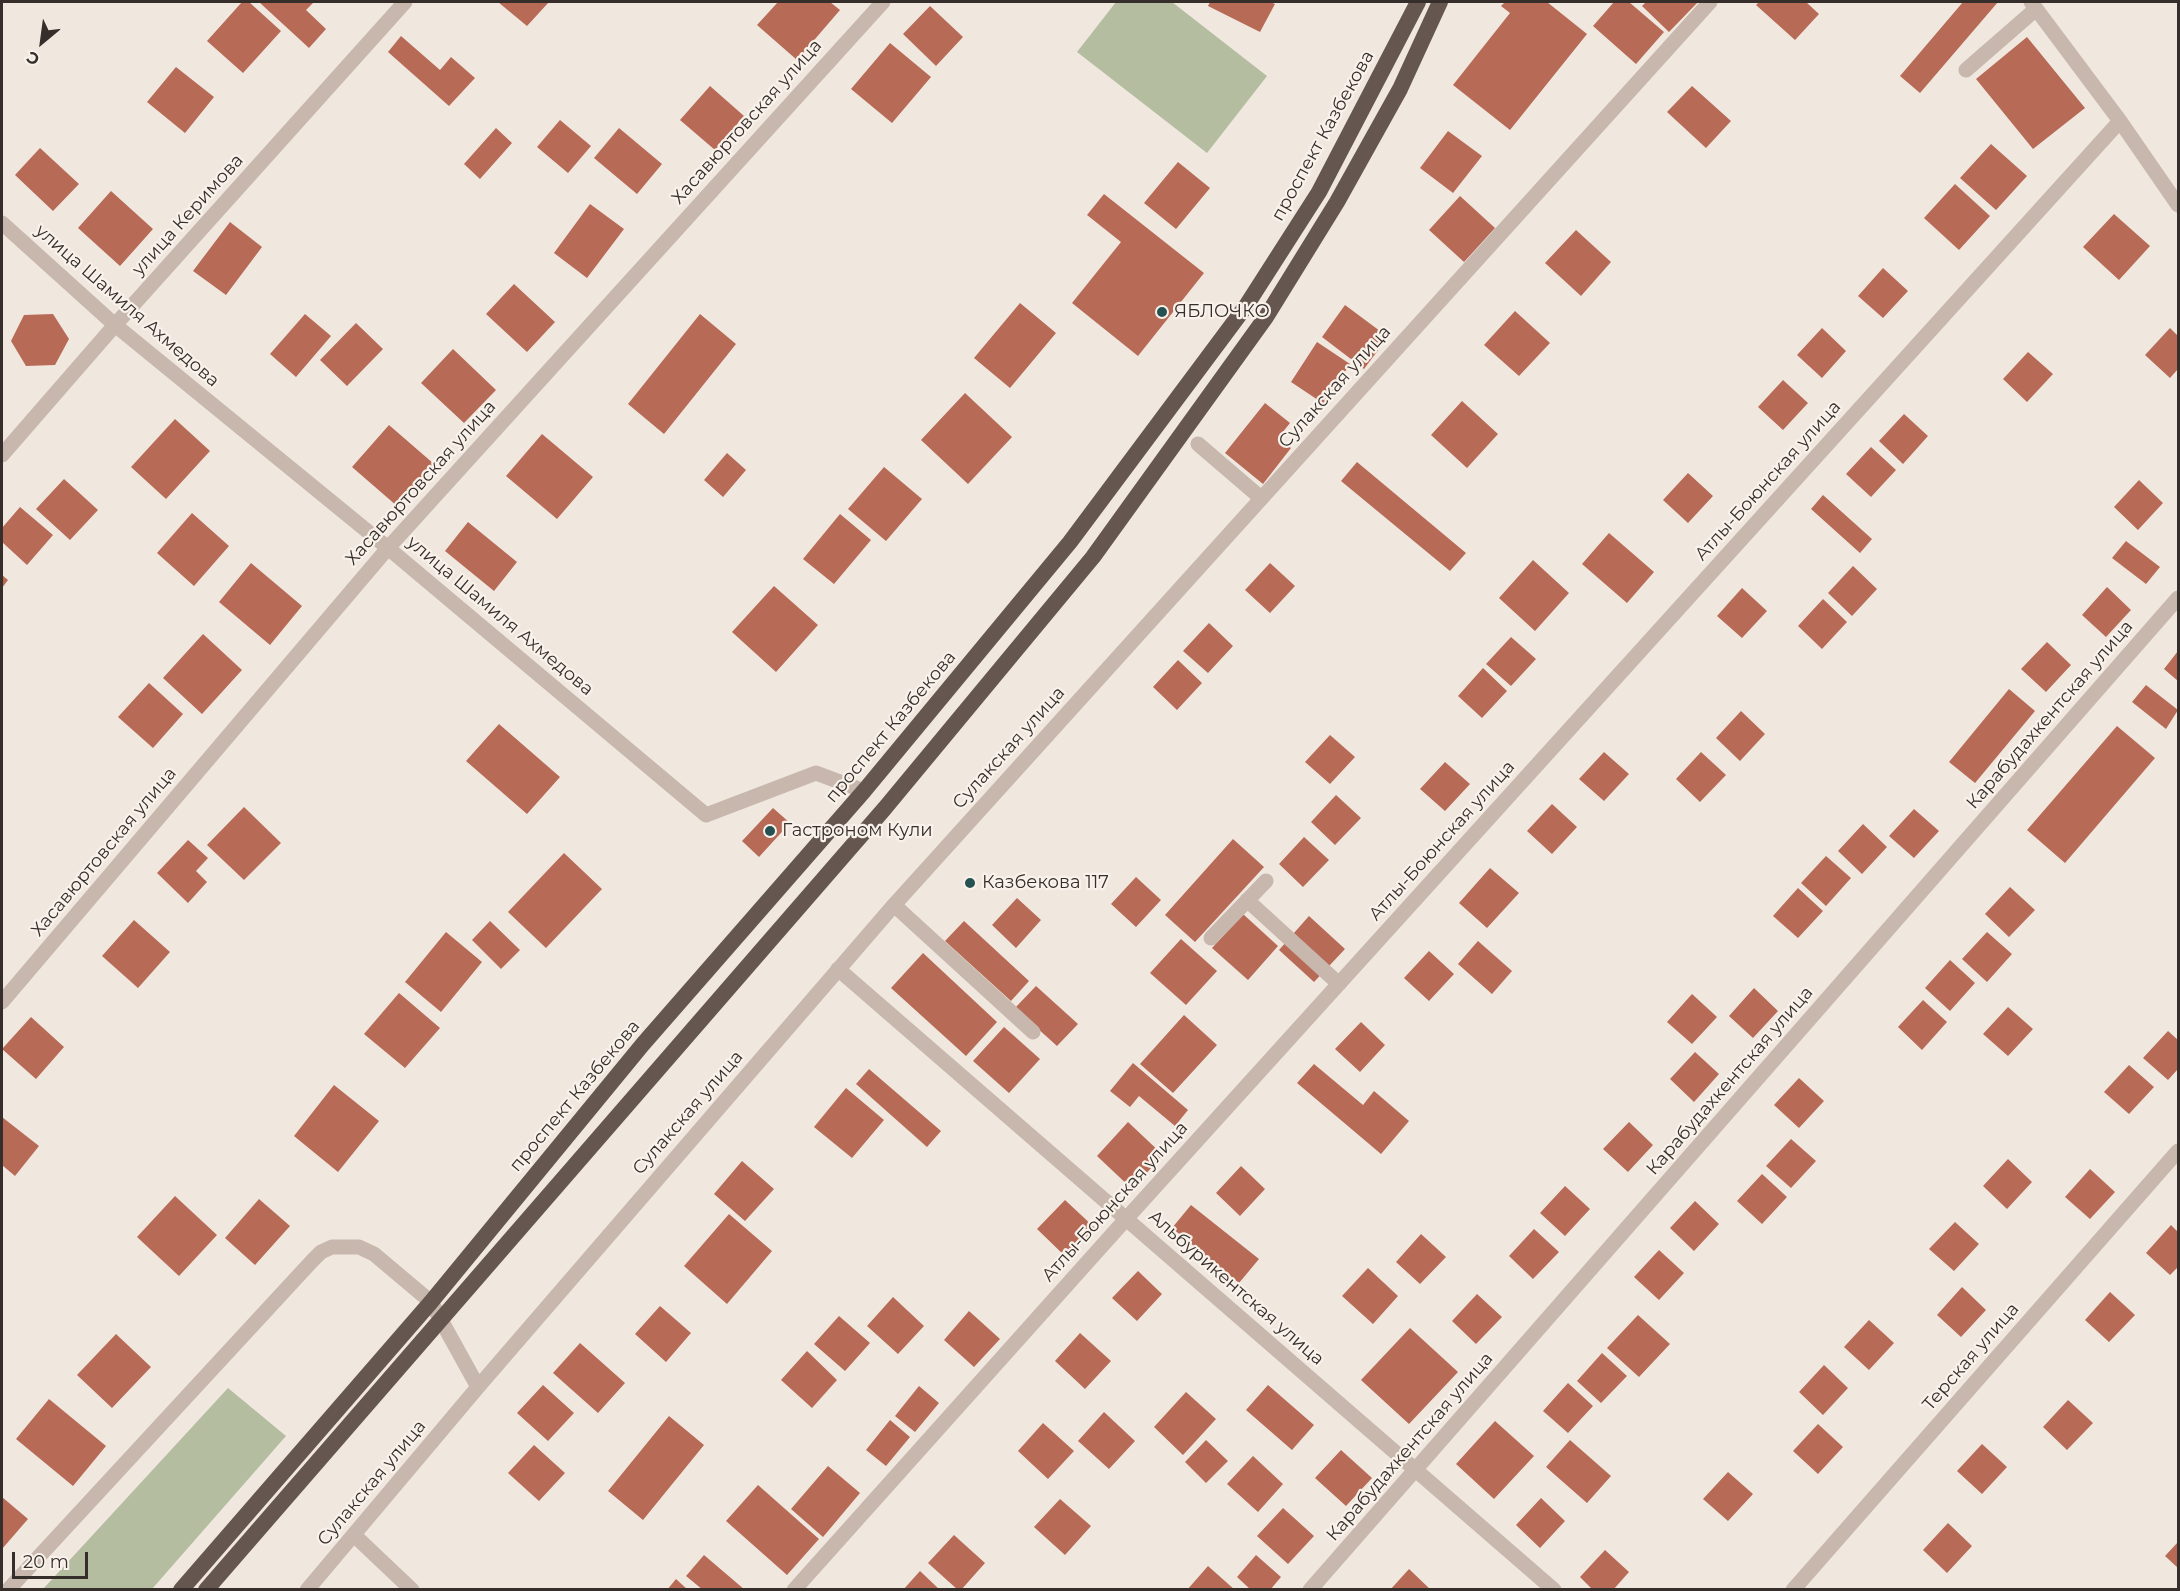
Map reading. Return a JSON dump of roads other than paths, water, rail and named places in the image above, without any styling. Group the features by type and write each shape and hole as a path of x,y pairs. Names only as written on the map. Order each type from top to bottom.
{"highway":[{"name":"проспект Казбекова","path":"181,1590 431,1302 643,1044 864,792 1070,542 1246,306 1319,192 1418,2"},
{"path":"206,1590 885,808 1093,557 1266,317 1337,202 1400,89 1440,2"}],"street":[{"name":"улица Керимова","path":"2,455 115,325 405,2"},
{"name":"Хасавюртовская улица","path":"2,1002 388,548 883,2"},
{"name":"Сулакская улица","path":"307,1590 478,1387 894,905 1710,2"},
{"path":"1966,70 2034,5 2178,204"},
{"name":"Атлы-Боюнская улица","path":"794,1590 1126,1219 2120,121"},
{"name":"улица Шамиля Ахмедова","path":"2,223 115,325 388,548 706,815 816,773 864,792"},
{"path":"1198,444 1261,498"},
{"name":"Карабудахкентская улица","path":"1310,1590 2178,598"},
{"path":"1211,938 1266,881"},
{"path":"1247,900 1339,984"},
{"path":"894,905 1033,1032"},
{"name":"Альбурикентская улица","path":"838,969 1554,1590"},
{"name":"Терская улица","path":"1793,1590 2178,1151"},
{"path":"8,1590 321,1252 332,1247 358,1247 374,1254 431,1302 478,1387"},
{"path":"354,1535 412,1590"}],"place":[{"name":"ЯБЛОЧКО","path":"1162,312"},
{"name":"Гастроном Кули","path":"770,831"},
{"name":"Казбекова 117","path":"970,883"}]}
